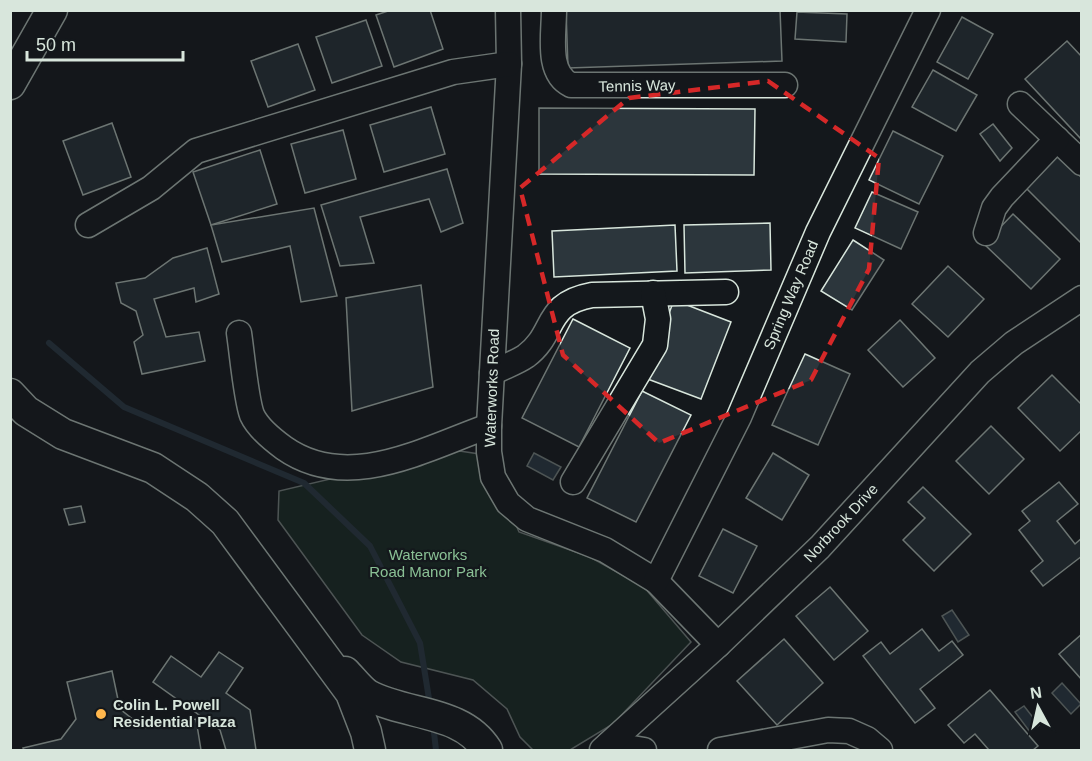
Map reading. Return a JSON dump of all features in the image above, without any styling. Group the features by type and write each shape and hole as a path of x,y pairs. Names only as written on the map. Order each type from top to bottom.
{"main road":[{"path":"10,84 52,10"},
{"path":"10,394 26,411 63,434 153,468 197,497 225,522 351,693 366,732 370,750"},
{"path":"314,642 367,694 408,710 460,723 474,733 487,750"},
{"path":"383,750 392,714 408,710"}],"street":[{"name":"Waterworks Road","path":"508,10 509,64 489,426 493,477 508,502 527,519 605,550 656,581 718,645"},
{"name":"Tennis Way","path":"554,10 554,68 563,82 571,86 785,85"},
{"name":"Spring Way Road","path":"656,581 739,417 818,232 928,10"},
{"path":"88,225 151,188 196,151 453,72 509,64"},
{"path":"1020,104 1082,163"},
{"path":"986,233 994,208 1002,197 1057,139"},
{"path":"492,373 526,355 541,339 552,317 562,305 576,297 726,292"},
{"path":"573,482 655,345 658,319 653,293"},
{"name":"Norbrook Drive","path":"605,747 718,645 820,547 980,372 1014,343 1082,298"},
{"path":"239,333 252,415 272,440 298,458 327,468 359,469 389,462 489,426"},
{"path":"720,750 828,730 849,731 867,739 880,750"},
{"path":"605,747 644,750"}],"highlighted area":[{"path":"768,81 879,158 869,269 811,380 659,443 563,355 520,188 629,98"}],"green space":[{"name":"Waterworks Road Manor Park","path":"453,450 486,455 519,532 590,557 644,587 691,642 613,724 570,750 533,750 520,737 507,709 473,680 401,662 362,635 278,520 279,491"}],"water":[{"path":"534,453 561,467 553,480 527,466"},
{"path":"952,610 969,635 958,642 942,616"},
{"path":"1062,683 1081,704 1071,714 1052,693"},
{"path":"1024,706 1039,725 1030,732 1015,712"}],"building":[{"path":"391,10 430,10 443,49 394,67 376,15"},
{"path":"566,10 780,10 782,61 568,68"},
{"path":"797,12 847,14 846,42 795,39"},
{"path":"962,17 993,34 968,79 937,62"},
{"path":"366,20 382,66 332,83 316,37"},
{"path":"1067,41 1082,57 1082,140 1025,79"},
{"path":"298,44 315,90 268,107 251,61"},
{"path":"933,70 977,95 956,131 912,107"},
{"path":"431,107 445,154 384,172 370,125"},
{"path":"539,108 755,109 754,175 539,174"},
{"path":"112,123 131,177 83,195 63,141"},
{"path":"993,124 1012,148 1000,161 980,134"},
{"path":"343,130 356,179 305,193 291,144"},
{"path":"893,131 943,156 919,204 869,180"},
{"path":"260,150 277,204 211,225 193,172"},
{"path":"1057,153 1082,178 1082,244 1024,186"},
{"path":"447,169 463,223 441,232 429,199 360,217 374,263 340,266 321,205"},
{"path":"872,192 918,212 901,249 855,228"},
{"path":"314,208 337,296 301,302 290,246 222,262 211,225"},
{"path":"1013,214 1060,259 1031,289 984,244"},
{"path":"770,223 771,270 685,273 684,225"},
{"path":"675,225 677,271 554,277 552,231"},
{"path":"853,240 884,260 852,310 821,291"},
{"path":"207,248 219,294 196,302 194,288 154,299 166,337 199,332 205,361 142,374 134,342 143,335 136,311 121,303 116,283 145,278 173,258"},
{"path":"948,266 984,299 948,337 912,304"},
{"path":"421,285 433,387 352,411 346,298"},
{"path":"674,300 731,322 701,399 645,378"},
{"path":"573,319 630,348 579,447 522,418"},
{"path":"900,320 935,358 903,387 868,350"},
{"path":"805,354 850,374 818,445 772,425"},
{"path":"1052,375 1082,405 1082,430 1060,451 1018,408"},
{"path":"642,391 691,415 636,522 587,498"},
{"path":"991,426 1024,459 989,494 956,461"},
{"path":"773,453 809,475 782,520 746,498"},
{"path":"1059,482 1078,504 1057,521 1075,544 1082,538 1082,556 1043,586 1031,571 1043,561 1019,530 1030,521 1022,511"},
{"path":"923,487 971,534 934,571 903,540 925,518 908,502"},
{"path":"81,506 85,522 69,525 64,509"},
{"path":"723,529 757,546 733,593 699,576"},
{"path":"830,587 868,631 834,660 796,616"},
{"path":"922,629 939,651 952,641 963,655 920,689 935,708 915,723 863,656 881,642 890,654"},
{"path":"1082,634 1082,680 1059,654"},
{"path":"784,639 823,683 777,725 737,681"},
{"name":"Colin L. Powell Residential Plaza","path":"219,652 243,668 226,693 250,710 256,750 226,750 220,730 153,682 171,656 201,677"},
{"name":"Colin L. Powell Residential Plaza","path":"112,671 120,709 144,728 196,719 201,750 24,750 23,748 61,739 76,719 67,682"},
{"path":"990,690 1038,746 1033,750 989,750 975,734 964,743 948,725"}],"waterway":[{"path":"49,343 124,407 304,483 370,546 420,643 430,705"},
{"path":"433,724 436,750"}],"place":[{"name":"Colin L. Powell Residential Plaza","path":"101,714"}]}
